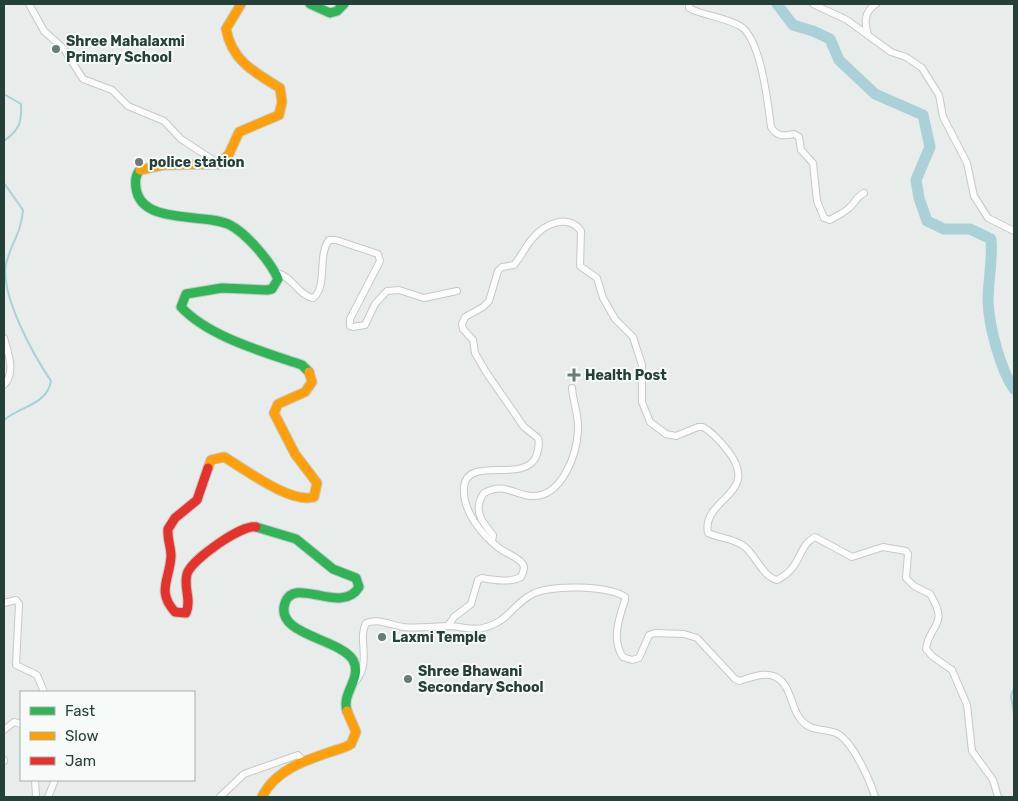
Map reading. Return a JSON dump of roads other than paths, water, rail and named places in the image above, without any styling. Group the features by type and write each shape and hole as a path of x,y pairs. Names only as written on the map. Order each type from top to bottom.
{"street":[{"path":"28,4 44,31 64,49 83,79 112,90 128,106 164,121 181,139 219,164"},
{"path":"241,4 226,29 229,44 247,68 280,88 282,102 279,114 275,118 239,132 231,152 224,162 219,164 176,164 140,169 137,175 137,195 148,206 158,212 183,218 219,221 232,226 277,273 285,275 304,295 313,298 319,290 322,252 329,240 336,240 378,254 380,261 350,319 350,326 353,327 365,325 381,296 387,291 400,290 424,298 457,291"},
{"path":"310,4 330,13 336,11 344,4"},
{"path":"689,4 689,8 693,10 741,26 752,41 765,80 771,127 774,132 784,136 794,134 799,137 801,150 813,163 817,201 824,218 830,220 839,215 850,208 858,196 864,193"},
{"path":"813,4 847,20 891,52 906,57 922,68 939,95 943,117 967,164 974,196 988,218 1014,231"},
{"path":"868,35 866,14 876,4"},
{"path":"448,626 454,617 466,610 471,604 478,580 482,578 498,581 517,580 521,577 524,568 522,563 480,531 471,514 465,493 466,480 470,474 479,471 504,471 527,466 534,460 539,441 526,430 486,372 475,353 473,340 463,329 462,324 465,317 483,307 489,301 498,271 502,267 514,265 533,237 557,222 569,222 582,232 580,266 597,278 603,298 615,319 633,337 642,365 641,393 645,413 650,422 666,434 676,436 698,427 703,427 725,448 737,464 739,471 735,489 711,515 707,525 708,533 731,539 746,548 766,573 777,580 793,569 806,544 815,538 852,556 882,547 906,551 906,578 914,586 930,594 938,613 937,627 927,643 926,649 932,656 952,670 967,705 972,750 993,780 998,797"},
{"path":"277,273 278,279 272,289 231,288 193,292 186,294 180,307 192,318 225,336 302,365 311,374 312,382 309,387 304,392 278,404 274,414 295,454 318,483 316,493 310,499 293,496 265,483 224,456 211,460 199,498 194,505 169,525 167,533 171,558 164,584 165,597 175,612 186,613 189,607 186,572 204,554 240,529 253,526 296,539 333,569 358,581 358,591 350,598 340,599 308,593 294,593 286,600 283,610 287,622 332,643 346,654 356,670 353,684"},
{"path":"4,338 9,353 10,368 7,382 4,385"},
{"path":"492,542 493,535 479,515 478,506 484,493 498,487 527,495 539,495 547,493 564,477 578,437 578,421 572,388"},
{"path":"262,797 268,783 304,761 352,744 356,728 345,703 362,667 365,651 363,633 366,623 374,620 413,627 448,626 478,629 491,626 513,612 531,594 557,588 578,586 620,594 625,600 617,639 623,657 632,660 639,658 649,635 655,633 690,634 703,643 735,679 739,681 767,674 775,676 788,690 796,712 807,726 834,732 845,739 859,761 875,797"},
{"path":"4,603 16,600 18,604 16,665 37,674 44,691"},
{"path":"4,730 14,722 20,724"},
{"path":"220,797 244,774 298,755 304,761"},
{"path":"35,781 36,797"},
{"path":"48,797 56,781"}],"waterway":[{"path":"777,4 793,25 830,39 839,60 875,94 923,115 930,147 916,180 919,198 927,221 944,229 970,229 991,239 988,301 991,322 1000,359 1014,389"},
{"path":"4,94 21,104 18,126 4,141"},
{"path":"4,183 23,210 20,226 6,264 8,292 20,325 51,381 48,389 39,400 4,420"},
{"path":"1014,688 1011,696 1014,714"}],"place":[{"name":"Shree Mahalaxmi Primary School","path":"56,49"},
{"name":"police station","path":"139,162"},
{"name":"Health Post","path":"574,375"},
{"name":"Laxmi Temple","path":"382,637"},
{"name":"Shree Bhawani Secondary School","path":"408,679"}]}
